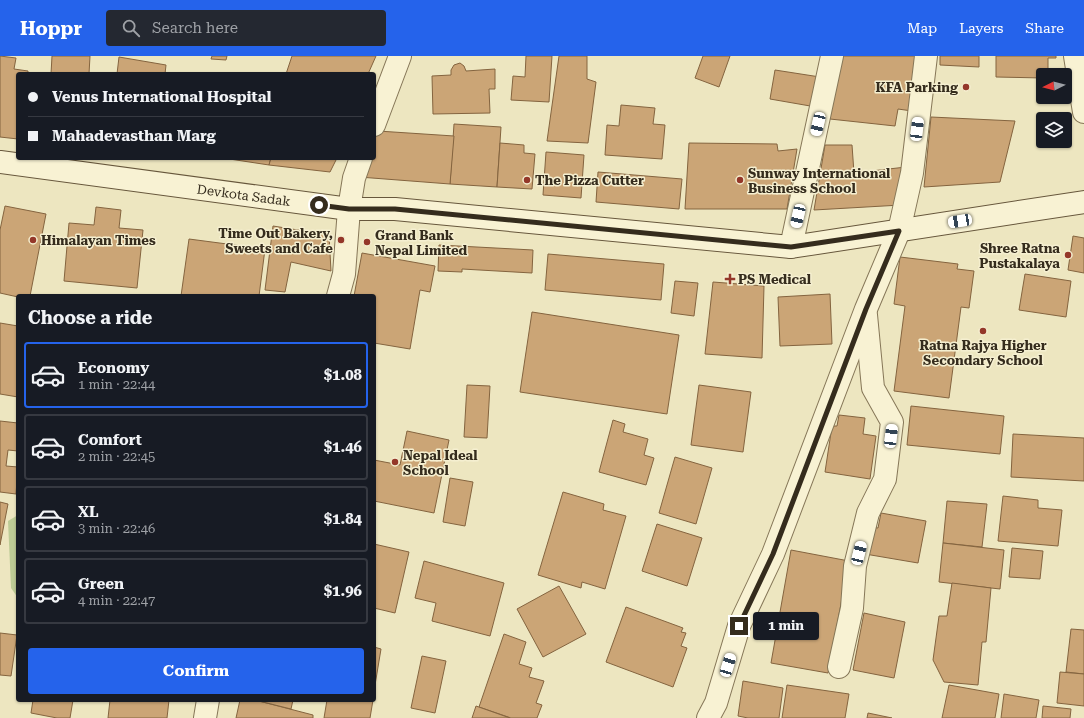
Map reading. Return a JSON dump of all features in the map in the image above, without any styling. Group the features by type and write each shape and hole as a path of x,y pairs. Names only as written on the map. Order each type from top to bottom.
{"street":[{"path":"376,120 400,56"},
{"path":"791,247 832,56"},
{"path":"708,718 716,703 739,626 773,554 866,309 899,231 912,173 926,56"},
{"path":"1075,56 1084,112"},
{"path":"339,294 344,274 349,209 354,178 360,160"},
{"name":"Devkota Sadak","path":"0,162 349,209 395,209 791,247 1084,202"},
{"path":"838,667 852,608 855,566 868,513 885,479 892,422 872,388 866,309"},
{"path":"204,718 208,702"}],"green space":[{"path":"16,516 16,595 11,588 8,521"}],"building":[{"path":"0,56 16,58 14,69 28,72 16,72 16,139 0,137"},
{"path":"52,56 90,56 89,72 51,72"},
{"path":"212,56 227,56 226,60 211,59"},
{"path":"292,56 376,56 369,72 287,72"},
{"path":"526,56 552,56 549,102 511,100 513,76 525,77"},
{"path":"559,56 587,56 587,79 596,82 588,143 547,141"},
{"path":"703,56 730,56 719,87 695,78"},
{"path":"838,56 919,56 912,111 898,109 895,126 830,119"},
{"path":"940,56 979,56 979,67 940,65"},
{"path":"996,56 1056,56 1056,58 1048,58 1048,68 1036,68 1036,78 996,77"},
{"path":"119,57 166,65 165,72 117,72"},
{"path":"460,63 464,66 466,71 495,69 495,89 489,89 490,113 433,114 432,76 451,75 451,70 454,65"},
{"path":"775,70 820,77 816,107 770,99"},
{"path":"621,105 655,108 653,124 665,125 662,159 605,155 607,125 619,126"},
{"path":"931,117 1015,121 1000,182 924,187"},
{"path":"454,124 501,127 497,187 450,184"},
{"path":"378,131 454,136 450,184 359,177 366,160 376,160 376,136"},
{"path":"500,143 524,145 524,153 535,154 532,189 497,187"},
{"name":"Sunway International Business School","path":"689,143 777,144 778,151 797,149 787,209 685,209"},
{"path":"825,145 852,145 854,173 906,167 901,205 814,210"},
{"path":"546,152 584,155 581,198 543,195"},
{"path":"236,160 270,160 269,165"},
{"path":"270,160 336,160 330,172 269,165"},
{"path":"598,172 682,179 679,209 596,202"},
{"path":"5,206 46,214 30,294 16,294 16,297 0,293 0,230"},
{"path":"96,207 121,210 119,228 143,230 137,288 64,281 69,223 94,225"},
{"path":"273,226 329,235 331,271 291,262 285,292 265,290"},
{"path":"1073,236 1084,238 1084,273 1068,270"},
{"path":"189,239 265,249 259,294 181,294"},
{"path":"439,245 533,250 532,273 462,269 462,272 438,271"},
{"path":"362,253 435,266 430,292 420,290 410,349 376,343 376,294 354,294"},
{"path":"548,254 664,264 661,300 545,290"},
{"path":"900,257 958,264 957,269 974,271 969,308 961,307 949,398 894,391 905,306 894,304"},
{"path":"1025,274 1071,281 1066,317 1019,310"},
{"path":"675,281 698,283 694,316 671,313"},
{"path":"713,282 764,286 762,358 705,354"},
{"path":"830,294 832,344 780,346 778,297"},
{"path":"532,312 679,335 667,414 520,392"},
{"path":"0,323 16,326 16,397 0,394"},
{"path":"467,385 490,386 487,438 464,437"},
{"path":"699,385 751,392 743,452 691,445"},
{"path":"911,406 1004,416 1000,454 907,445"},
{"path":"839,415 865,418 863,434 876,436 870,479 825,472 832,426 837,426"},
{"path":"613,420 625,424 623,432 648,439 644,455 654,458 646,485 599,472"},
{"path":"0,421 16,423 16,451 8,450 6,466 16,467 16,494 0,492"},
{"path":"407,431 449,440 434,513 376,501 376,460 400,465"},
{"path":"1013,434 1084,438 1084,481 1011,477"},
{"path":"675,457 712,468 696,524 659,513"},
{"path":"450,478 473,482 465,526 443,522"},
{"path":"563,492 604,504 603,510 626,516 605,589 582,582 581,588 538,575"},
{"path":"1003,496 1038,500 1038,508 1062,510 1058,546 998,541"},
{"path":"947,501 987,504 982,547 943,543"},
{"path":"0,502 8,504 0,545"},
{"path":"881,513 926,521 918,563 865,554 870,527 878,528"},
{"path":"657,524 702,538 687,586 642,571"},
{"path":"943,543 1004,550 1000,589 939,582"},
{"path":"376,544 409,552 395,613 376,608"},
{"path":"1012,548 1043,551 1040,579 1009,577"},
{"path":"791,550 849,561 828,673 771,663"},
{"path":"424,561 504,583 490,636 432,621 436,603 415,598"},
{"path":"952,583 991,588 986,642 982,642 978,685 944,682 933,660 939,616 947,616"},
{"path":"559,586 586,634 543,657 517,609"},
{"path":"626,607 683,628 681,632 686,633 681,646 687,648 673,687 606,662"},
{"path":"864,613 905,622 894,678 853,670"},
{"path":"1071,629 1084,630 1084,674 1066,672"},
{"path":"0,633 16,635 11,676 0,675"},
{"path":"504,634 526,642 519,664 532,668 529,677 544,681 536,703 542,705 537,718 511,718 479,707"},
{"path":"376,648 381,649 376,679"},
{"path":"422,656 446,661 435,713 411,708"},
{"path":"1060,672 1084,674 1084,706 1057,703"},
{"path":"743,681 783,688 779,718 748,718 738,716"},
{"path":"787,685 849,694 845,718 782,718"},
{"path":"949,685 999,694 995,718 942,718"},
{"path":"1004,694 1039,700 1036,718 1001,718"},
{"path":"33,702 73,702 70,718 57,718 31,713"},
{"path":"110,702 169,702 167,718 108,718"},
{"path":"240,702 263,702 313,715 313,718 236,718"},
{"path":"263,702 293,702 291,709"},
{"path":"327,702 373,702 370,718 324,718"},
{"path":"476,706 510,718 472,718"},
{"path":"1043,706 1071,709 1070,718 1042,718"},
{"path":"868,713 892,718 867,718"}],"place":[{"name":"KFA Parking","path":"966,87"},
{"name":"The Pizza Cutter","path":"527,180"},
{"name":"Sunway International Business School","path":"740,180"},
{"name":"Himalayan Times","path":"33,240"},
{"name":"Time Out Bakery, Sweets and Cafe","path":"341,240"},
{"name":"Grand Bank Nepal Limited","path":"367,242"},
{"name":"Shree Ratna Pustakalaya","path":"1068,255"},
{"name":"PS Medical","path":"730,279"},
{"name":"Ratna Rajya Higher Secondary School","path":"983,331"},
{"name":"Nepal Ideal School","path":"395,462"}],"route":[{"path":"319,205 349,209 395,209 791,247 899,231 866,309 773,554 739,626"}]}
